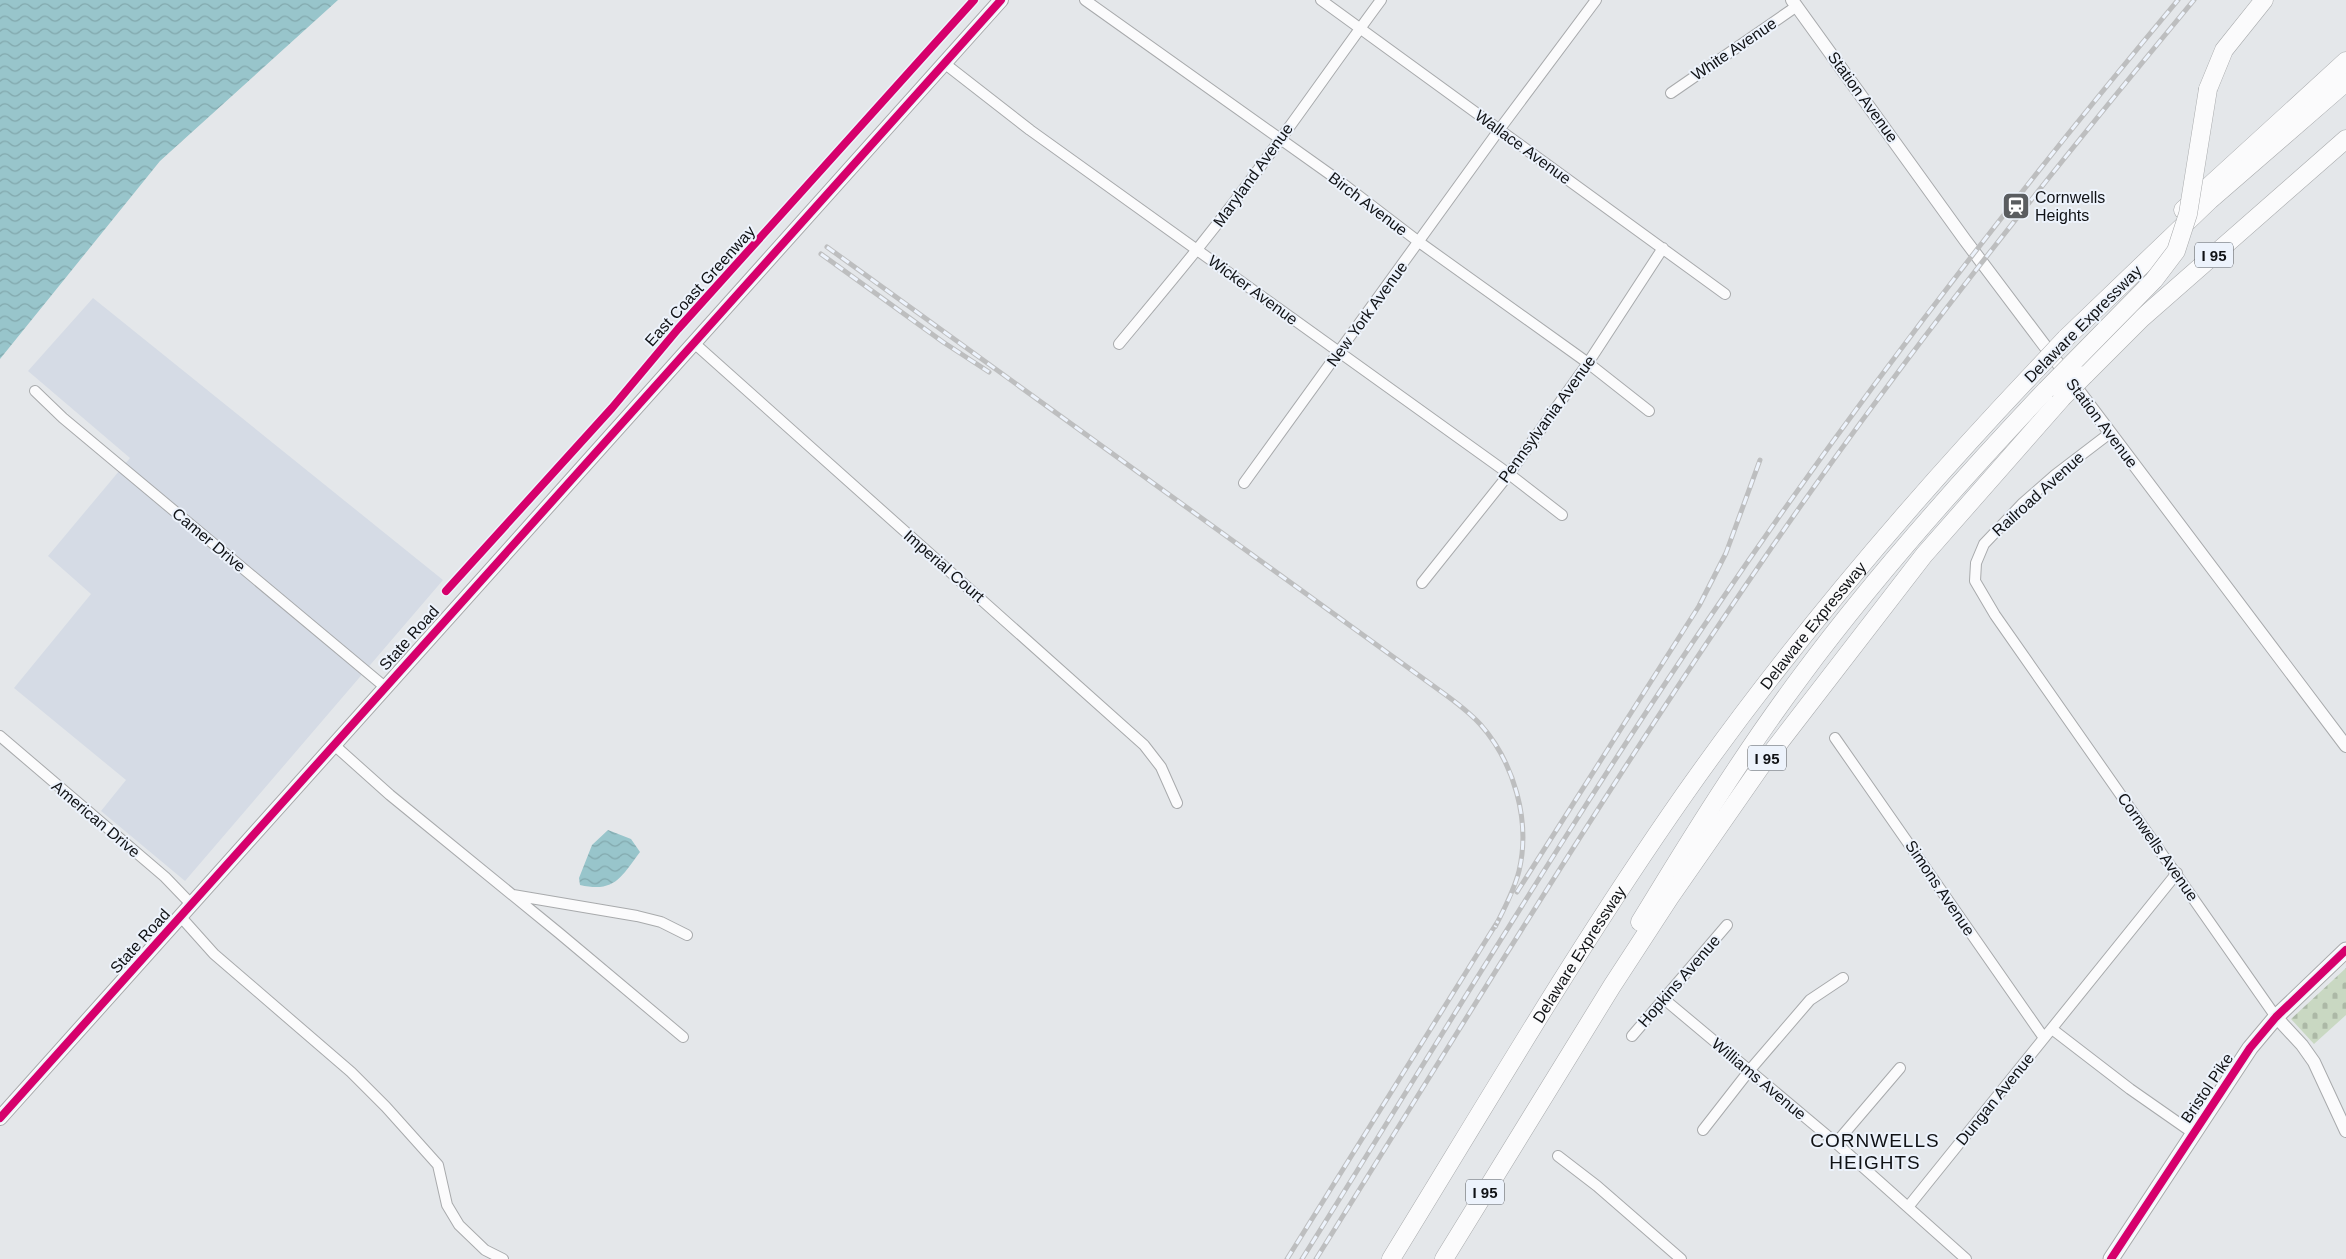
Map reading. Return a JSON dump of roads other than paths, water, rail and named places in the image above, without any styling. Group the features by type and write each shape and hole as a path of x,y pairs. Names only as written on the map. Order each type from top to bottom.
{"highway":[{"path":"1513,1149 1541,1082 1711,807 1828,640 1900,552 2046,390 2154,280 2176,251 2188,214 2208,89 2219,60 2228,45 2264,0"},
{"path":"2144,262 2187,204 2346,61"},
{"name":"Delaware Expressway","path":"1391,1259 1556,991 1685,794 1807,631 1910,509 2066,338 2144,262 2263,152 2346,82"},
{"name":"I 95","path":"1444,1259 1612,986 1670,897 1759,769 1924,554 2062,398 2142,318 2346,139"}],"main road":[{"name":"State Road","path":"0,1118 1001,0"},
{"name":"Bristol Pike","path":"2111,1259 2238,1065 2276,1017 2346,950"}],"street":[{"name":"Birch Avenue","path":"1085,0 1588,363 1649,411"},
{"name":"Wallace Avenue","path":"1321,0 1725,294"},
{"name":"Maryland Avenue","path":"1119,344 1198,250 1381,0"},
{"name":"New York Avenue","path":"1244,482 1499,130 1596,0"},
{"name":"White Avenue","path":"1671,93 1795,3"},
{"name":"Station Avenue","path":"1795,3 1965,240 2346,746"},
{"name":"Wicker Avenue","path":"944,63 1030,130 1509,474 1562,516"},
{"name":"Pennsylvania Avenue","path":"1422,582 1509,474 1588,363 1663,248"},
{"name":"Imperial Court","path":"694,343 1144,745 1161,767 1177,803"},
{"name":"Camer Drive","path":"35,391 70,424 385,687"},
{"name":"Railroad Avenue","path":"1976,563 1984,544 2023,503 2083,452 2110,433"},
{"name":"Cornwells Avenue","path":"1976,563 1976,581 1980,591 2276,1017 2302,1045 2314,1062 2346,1131"},
{"name":"American Drive","path":"0,736 165,877 191,904"},
{"name":"Simons Avenue","path":"1835,738 2044,1038"},
{"path":"333,744 390,795 683,1037"},
{"path":"2177,873 2052,1028 2117,1079 2193,1133"},
{"path":"511,895 637,916 661,922 687,935"},
{"path":"180,916 214,954 351,1072 386,1107 438,1166 447,1205 459,1225 485,1250 503,1259"},
{"name":"Hopkins Avenue","path":"1632,1036 1727,925"},
{"path":"1703,1130 1748,1071 1810,1000 1843,978"},
{"name":"Williams Avenue","path":"1664,999 1836,1144 1966,1259"},
{"name":"Dungan Avenue","path":"1908,1207 2052,1028"},
{"path":"1836,1144 1900,1068"},
{"path":"1558,1156 1597,1186 1681,1259"}],"water":[{"path":"0,0 338,0 160,161 0,359"},
{"path":"608,830 631,839 640,852 622,876 609,885 592,887 580,885 579,878 592,845"}],"railway":[{"path":"1302,1259 1609,768 1770,529 1882,374 1998,222 2178,0"},
{"path":"1316,1259 1590,822 1761,563 1864,418 1971,276 2081,137 2194,0"},
{"path":"827,247 1444,694 1480,724 1492,739 1510,774 1517,793 1523,832 1522,852 1517,878 1512,893 1495,927"},
{"path":"821,254 943,342 989,372"},
{"path":"1517,892 1699,606 1726,553 1760,460"},
{"path":"1287,1259 1498,921"}],"place":[{"name":"Cornwells Heights","path":"2016,206"}],"district":[{"name":"CORNWELLS HEIGHTS","path":"1875,1151"}]}
